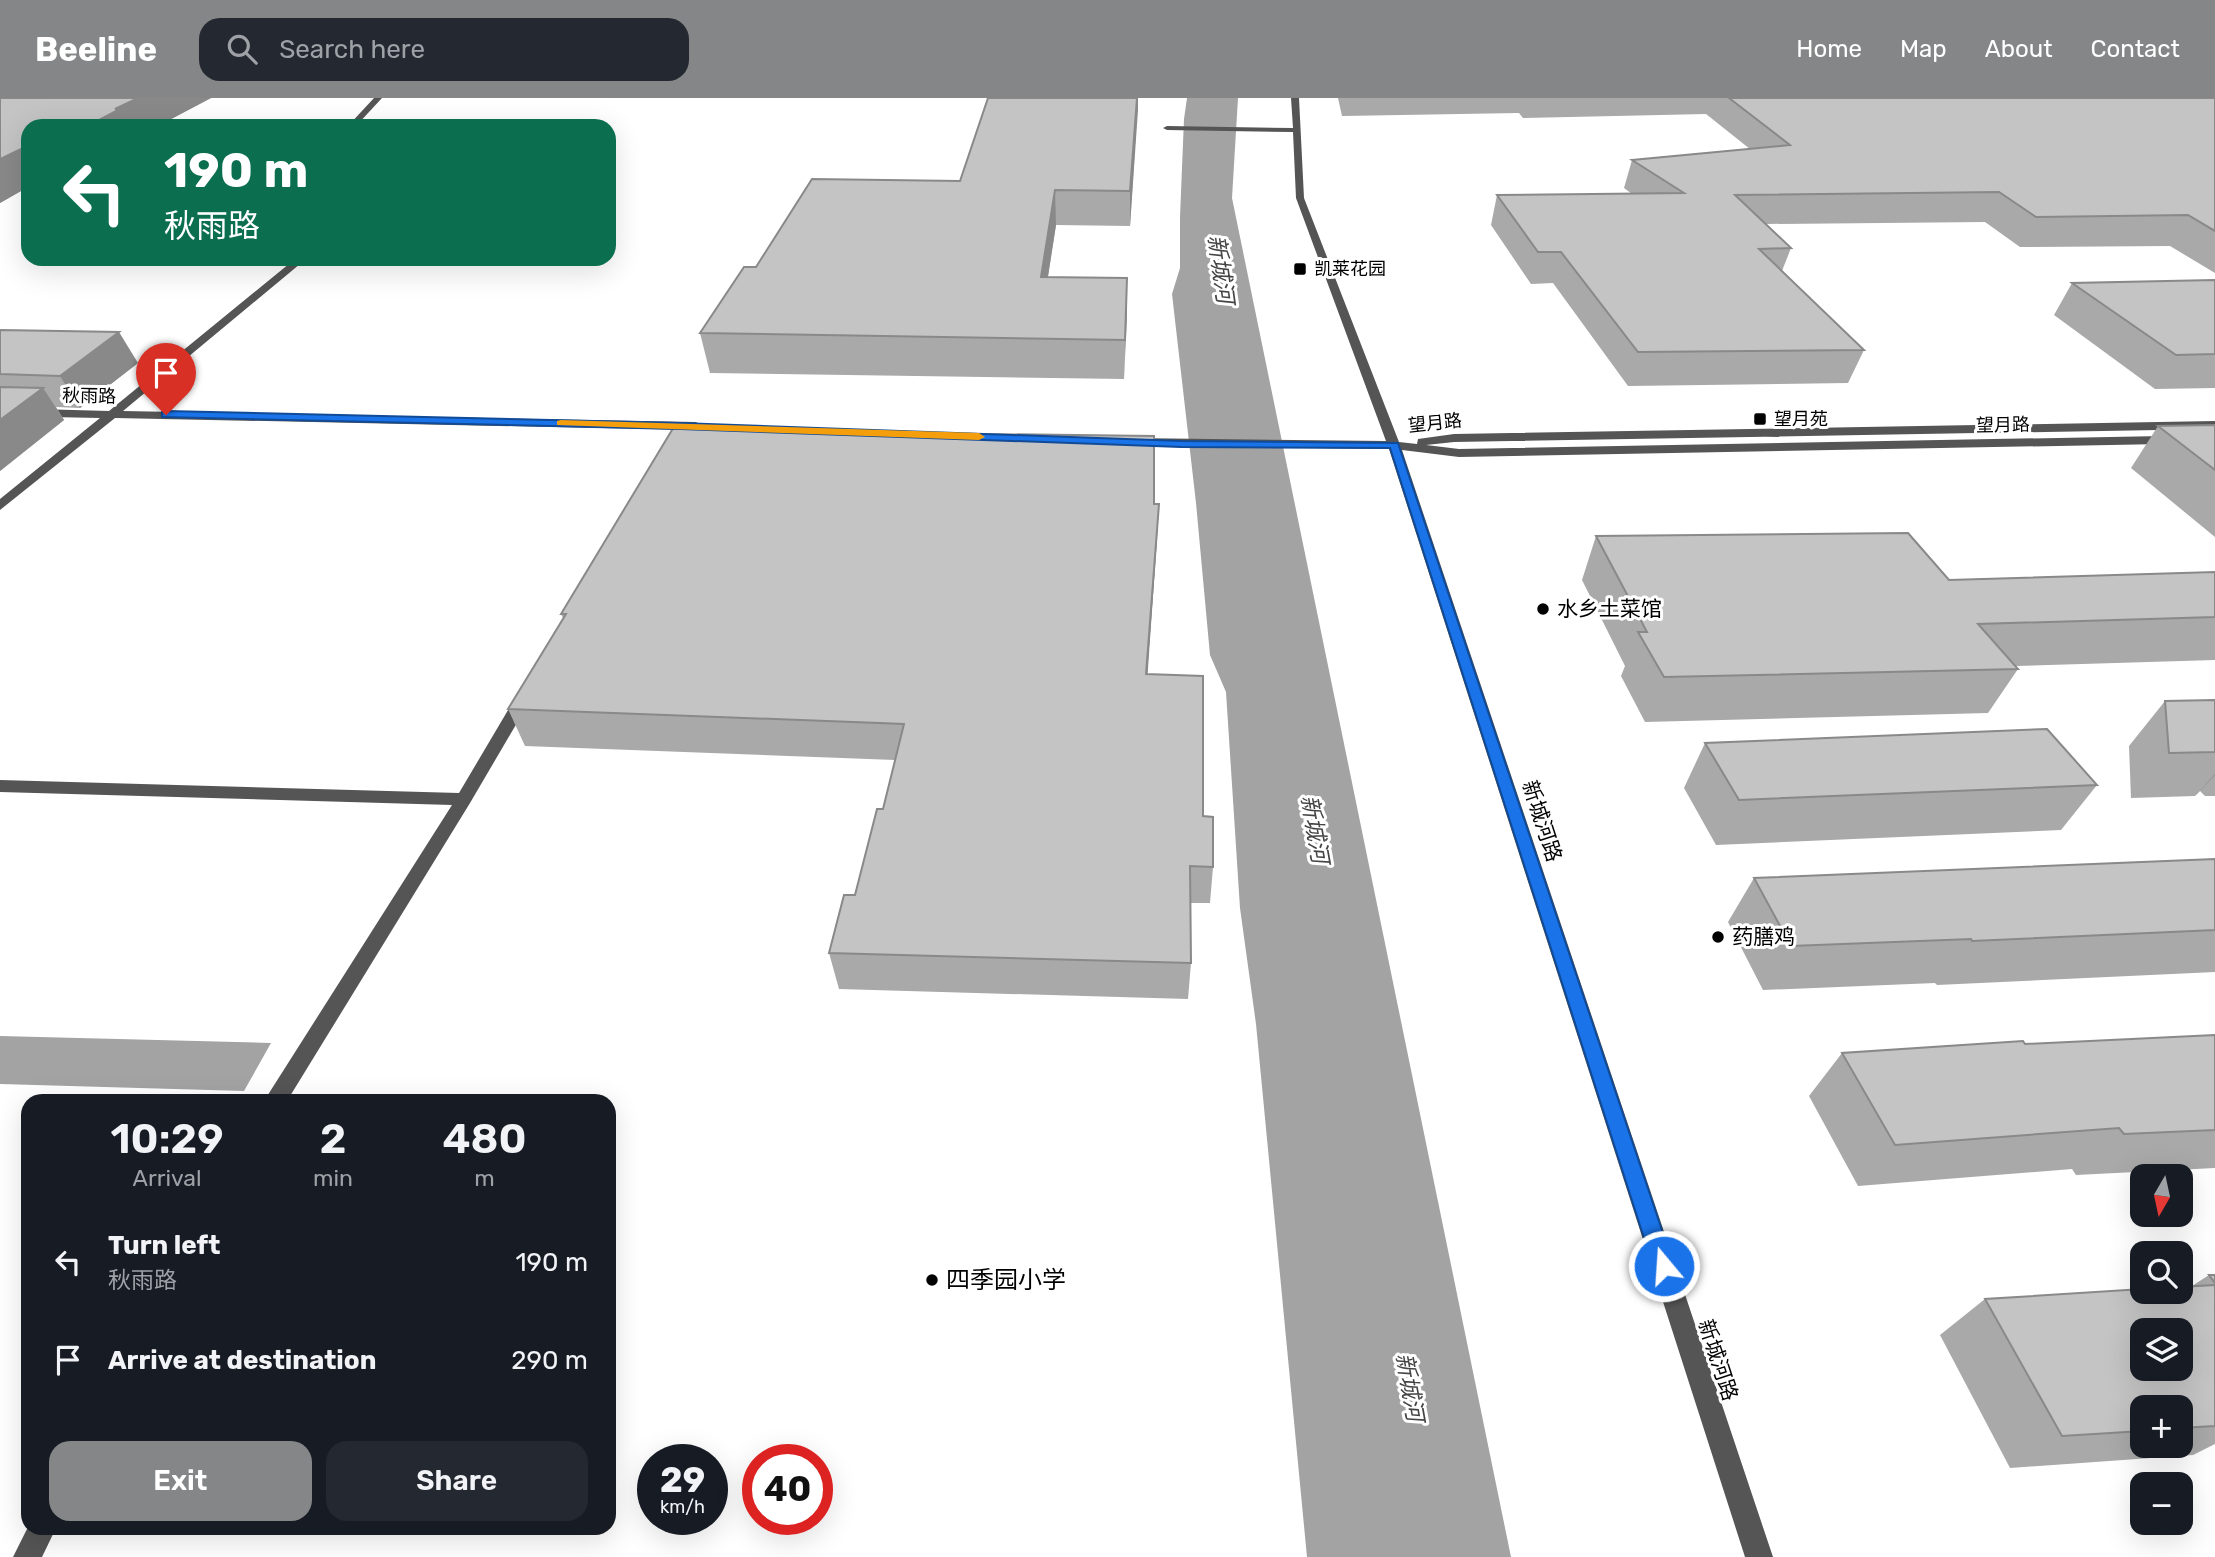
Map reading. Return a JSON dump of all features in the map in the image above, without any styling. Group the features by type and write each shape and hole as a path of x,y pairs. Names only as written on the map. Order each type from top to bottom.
{"street":[{"path":"358,119 378,98"},
{"name":"新城河路","path":"1295,98 1300,198 1394,445 1759,1557"},
{"path":"1167,128 1296,130"},
{"path":"0,506 292,266"},
{"name":"秋雨路","path":"0,412 677,431 708,427"},
{"name":"望月路","path":"1394,445 1454,438 2215,425"},
{"name":"望月路","path":"1394,445 1459,453 2215,439"},
{"path":"1112,442 1394,445"},
{"path":"279,1094 464,799 533,681"},
{"path":"0,786 464,799"},
{"path":"27,1557 39,1535"}],"water":[{"name":"新城河","path":"1187,98 1238,98 1232,198 1511,1557 1307,1557 1256,1024 1240,908 1226,692 1210,655 1172,294 1180,268 1184,119"},
{"path":"0,1036 271,1043 244,1091 0,1084"}],"building":[{"path":"0,98 138,98 101,119 21,119 21,149 0,159"},
{"path":"988,98 1137,98 1130,191 1055,190 1041,277 1127,278 1125,340 700,333 744,267 756,267 812,179 960,181"},
{"path":"1729,98 2215,98 2215,231 2188,215 2036,217 1999,192 1735,195 1791,248 1759,249 1864,350 1638,352 1561,252 1538,252 1497,195 1684,193 1632,160 1790,145"},
{"path":"2215,280 2215,354 2176,355 2072,283"},
{"path":"0,330 119,332 60,376 0,374"},
{"path":"0,387 43,388 0,420"},
{"path":"675,425 900,433 1154,436 1154,504 1159,504 1146,674 1203,676 1203,816 1213,817 1213,867 1190,866 1191,963 829,953 844,895 855,895 877,809 883,809 904,724 508,709 566,614 561,614"},
{"path":"2215,425 2215,470 2158,426"},
{"path":"1908,533 1949,580 2215,572 2215,617 1978,624 2018,669 1664,677 1638,632 1647,632 1596,536"},
{"path":"2215,700 2215,752 2169,753 2165,701"},
{"path":"2047,729 2097,785 1739,800 1705,743"},
{"path":"2215,859 2215,930 1972,941 1791,946 1754,878"},
{"path":"2215,1035 2215,1130 2124,1134 2119,1128 1895,1145 1842,1053 2023,1041 2025,1044"},
{"path":"2215,1285 2215,1426 2193,1427 2193,1395 2130,1395 2130,1432 2062,1436 1985,1299 2130,1290 2130,1304 2193,1304 2193,1286"}],"slow traffic":[{"path":"561,423 979,437"}],"place":[{"name":"凯莱花园","path":"1300,269"},
{"name":"望月苑","path":"1760,419"},
{"name":"水乡土菜馆","path":"1543,609"},
{"name":"药膳鸡","path":"1718,937"},
{"name":"四季园小学","path":"932,1280"}],"route":[{"path":"166,415 680,426 1181,444 1394,445 1664,1266"}]}
